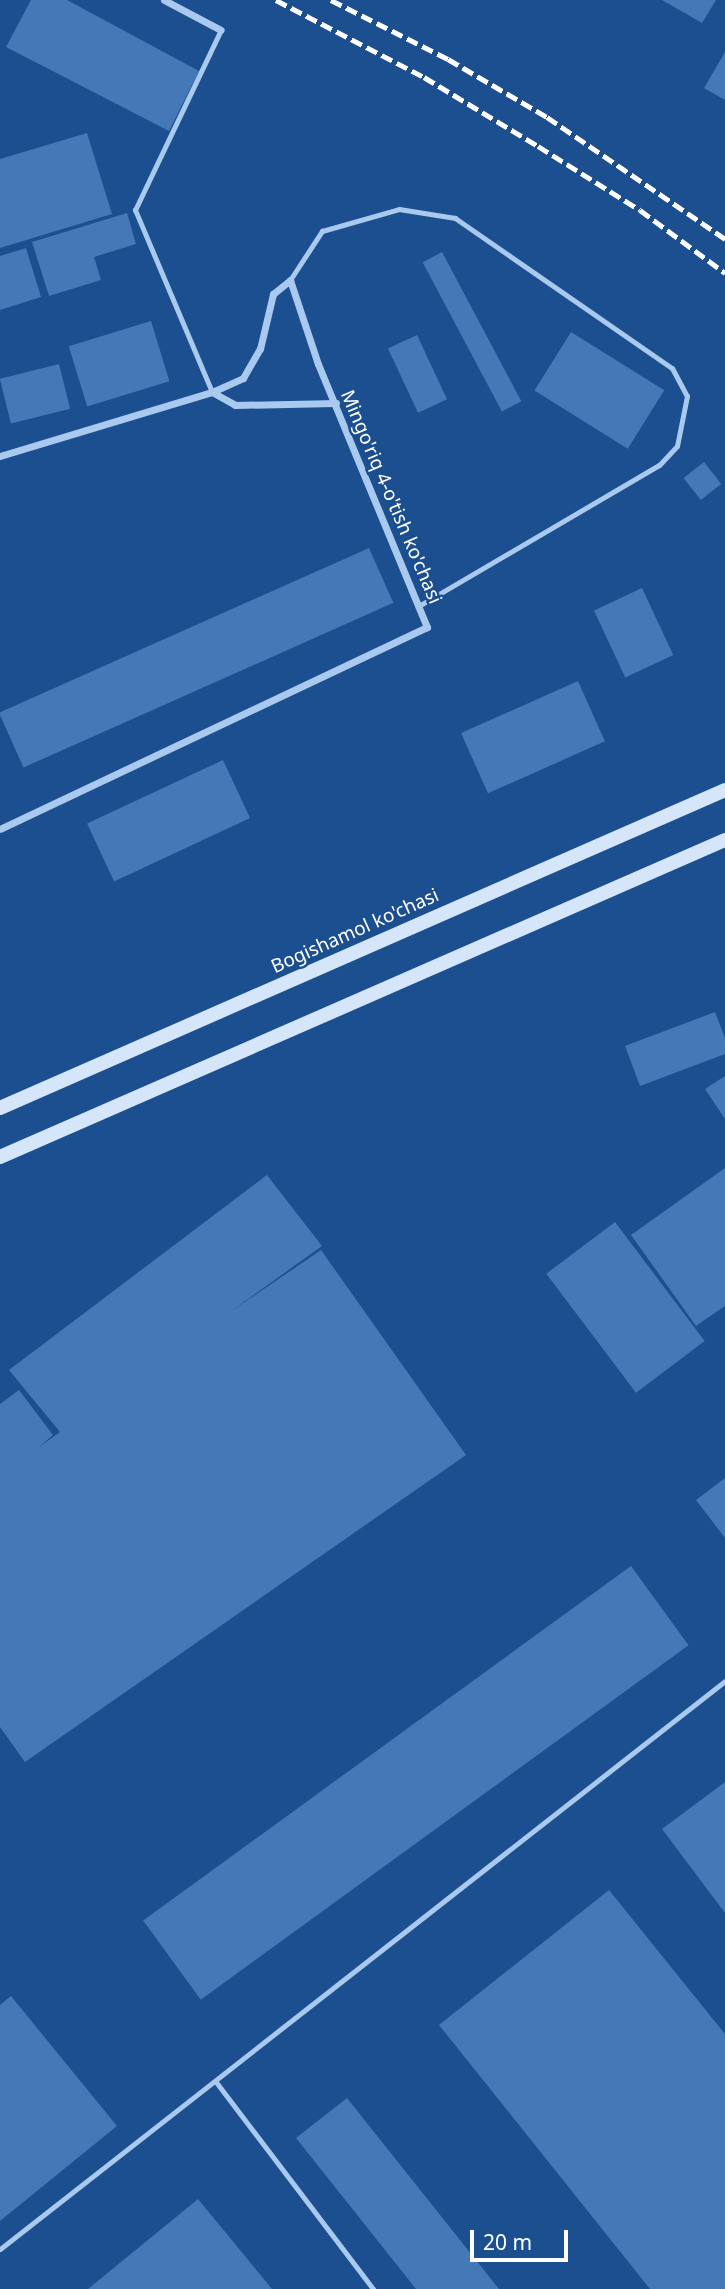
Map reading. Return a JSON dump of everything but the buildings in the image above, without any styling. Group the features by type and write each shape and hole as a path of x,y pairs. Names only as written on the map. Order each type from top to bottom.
{"main road":[{"name":"Bogishamol ko'chasi","path":"0,1108 725,790"},
{"path":"0,1157 725,840"}],"street":[{"path":"164,0 221,30"},
{"path":"0,456 212,392 243,377 260,349 273,294 290,279"},
{"name":"Mingo'riq 4-o'tish ko'chasi","path":"0,829 425,631 419,605 308,339 290,279"},
{"path":"212,392 235,405 336,403"}],"lane":[{"path":"212,392 135,211 221,30"},
{"path":"290,279 322,231 399,209 455,218 672,368 687,396 677,446 659,465 419,605"},
{"path":"0,2249 725,1681"},
{"path":"216,2082 373,2289"}],"railway":[{"path":"276,0 424,77 538,146 640,210 725,273"},
{"path":"331,0 448,59 547,117 725,239"}]}
